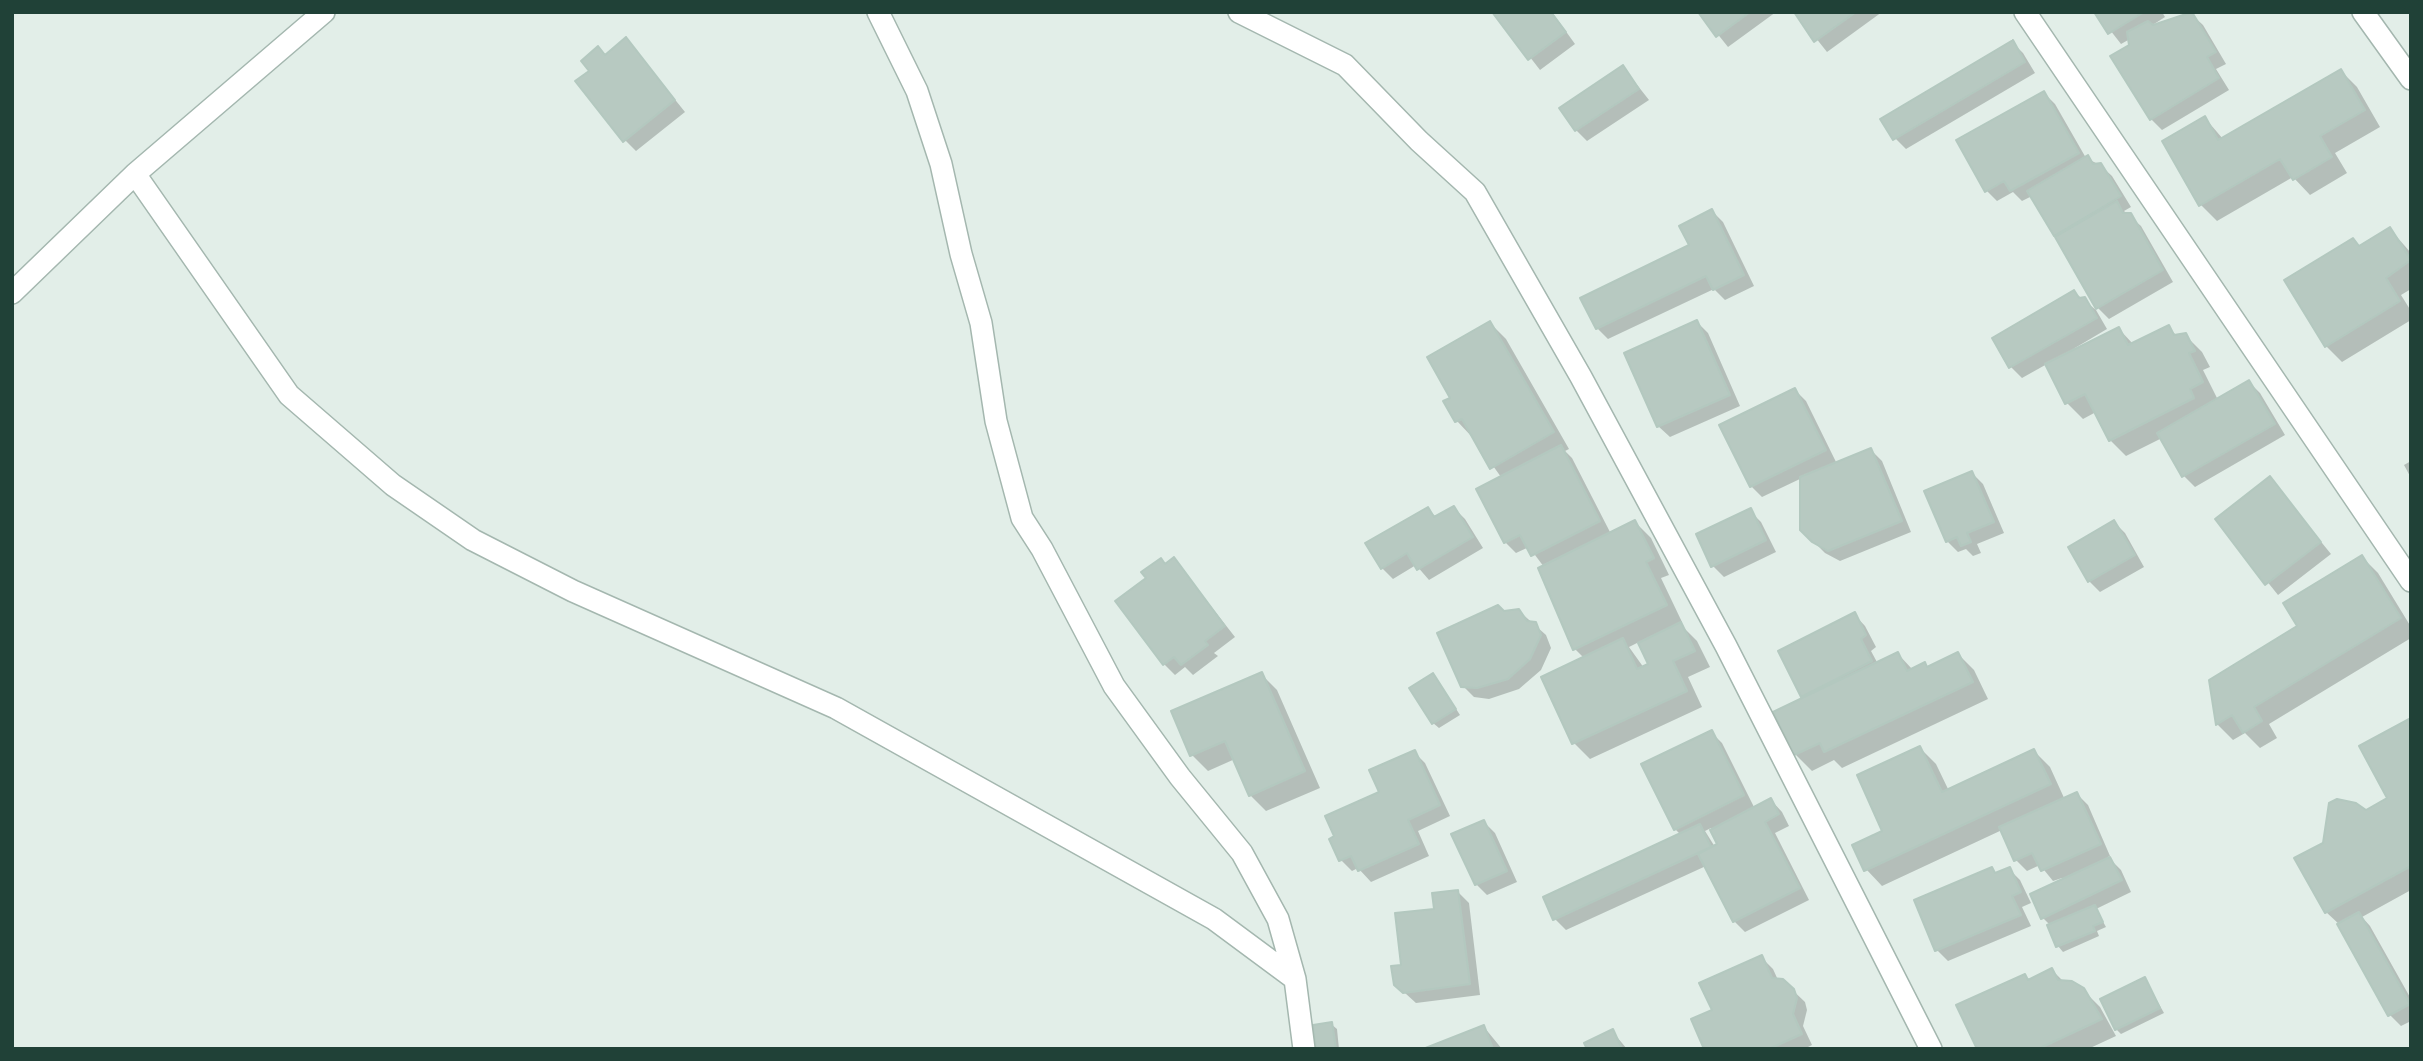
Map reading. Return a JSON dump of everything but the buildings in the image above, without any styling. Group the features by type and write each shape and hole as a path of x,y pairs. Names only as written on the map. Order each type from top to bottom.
{"street":[{"path":"12,293 135,174 324,12"},
{"path":"878,12 917,91 941,164 961,254 981,323 996,421 1022,518 1061,583 1114,686 1180,777 1242,853 1278,919 1295,979 1304,1049"},
{"path":"1239,12 1345,65 1419,141 1475,192 1581,377 1719,634 1931,1049"},
{"path":"2025,12 2411,581"},
{"path":"2363,12 2411,79"},
{"path":"135,174 289,395 393,485 473,540 573,591 836,708 1214,919 1295,979"}]}
